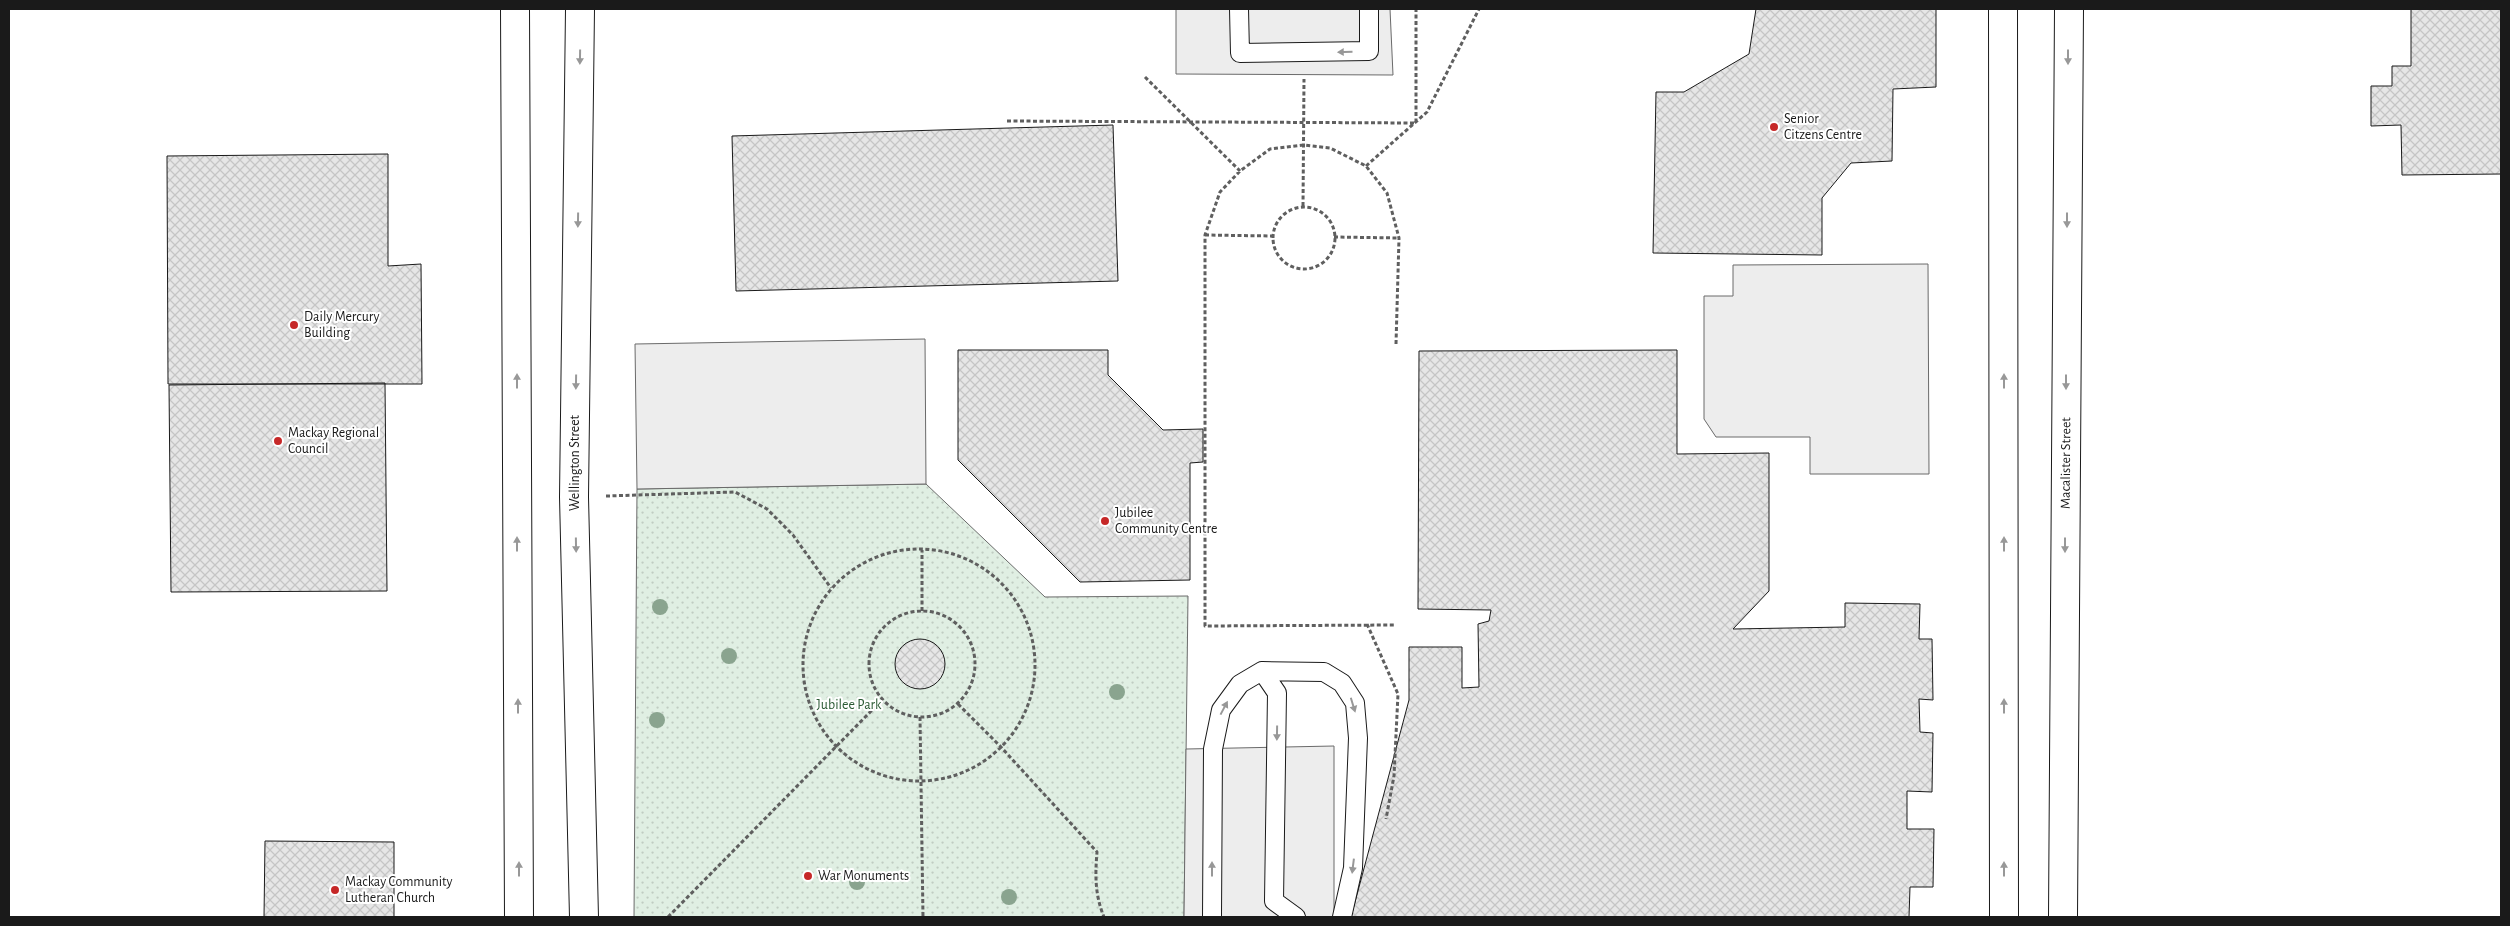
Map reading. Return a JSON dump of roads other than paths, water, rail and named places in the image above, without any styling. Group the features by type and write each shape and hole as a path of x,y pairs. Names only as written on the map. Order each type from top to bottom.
{"street":[{"path":"515,9 519,917"},
{"name":"Wellington Street","path":"580,9 574,497 584,917"},
{"path":"2003,9 2004,917"},
{"name":"Macalister Street","path":"2063,917 2069,9"}],"lane":[{"path":"1239,9 1240,53 1369,51 1369,9"},
{"path":"1212,917 1213,749 1221,710 1240,684 1262,672 1324,672 1342,683 1355,703 1358,738 1354,868 1342,917"},
{"path":"1262,672 1277,693 1274,901 1296,917"}],"place":[{"name":"Senior Citzens Centre","path":"1774,127"},
{"name":"Daily Mercury Building","path":"294,325"},
{"name":"Mackay Regional Council","path":"278,441"},
{"name":"Jubilee Community Centre","path":"1105,521"},
{"name":"War Monuments","path":"808,876"},
{"name":"Mackay Community Lutheran Church","path":"335,890"}],"park label":[{"name":"Jubilee Park","path":"849,705"}]}
